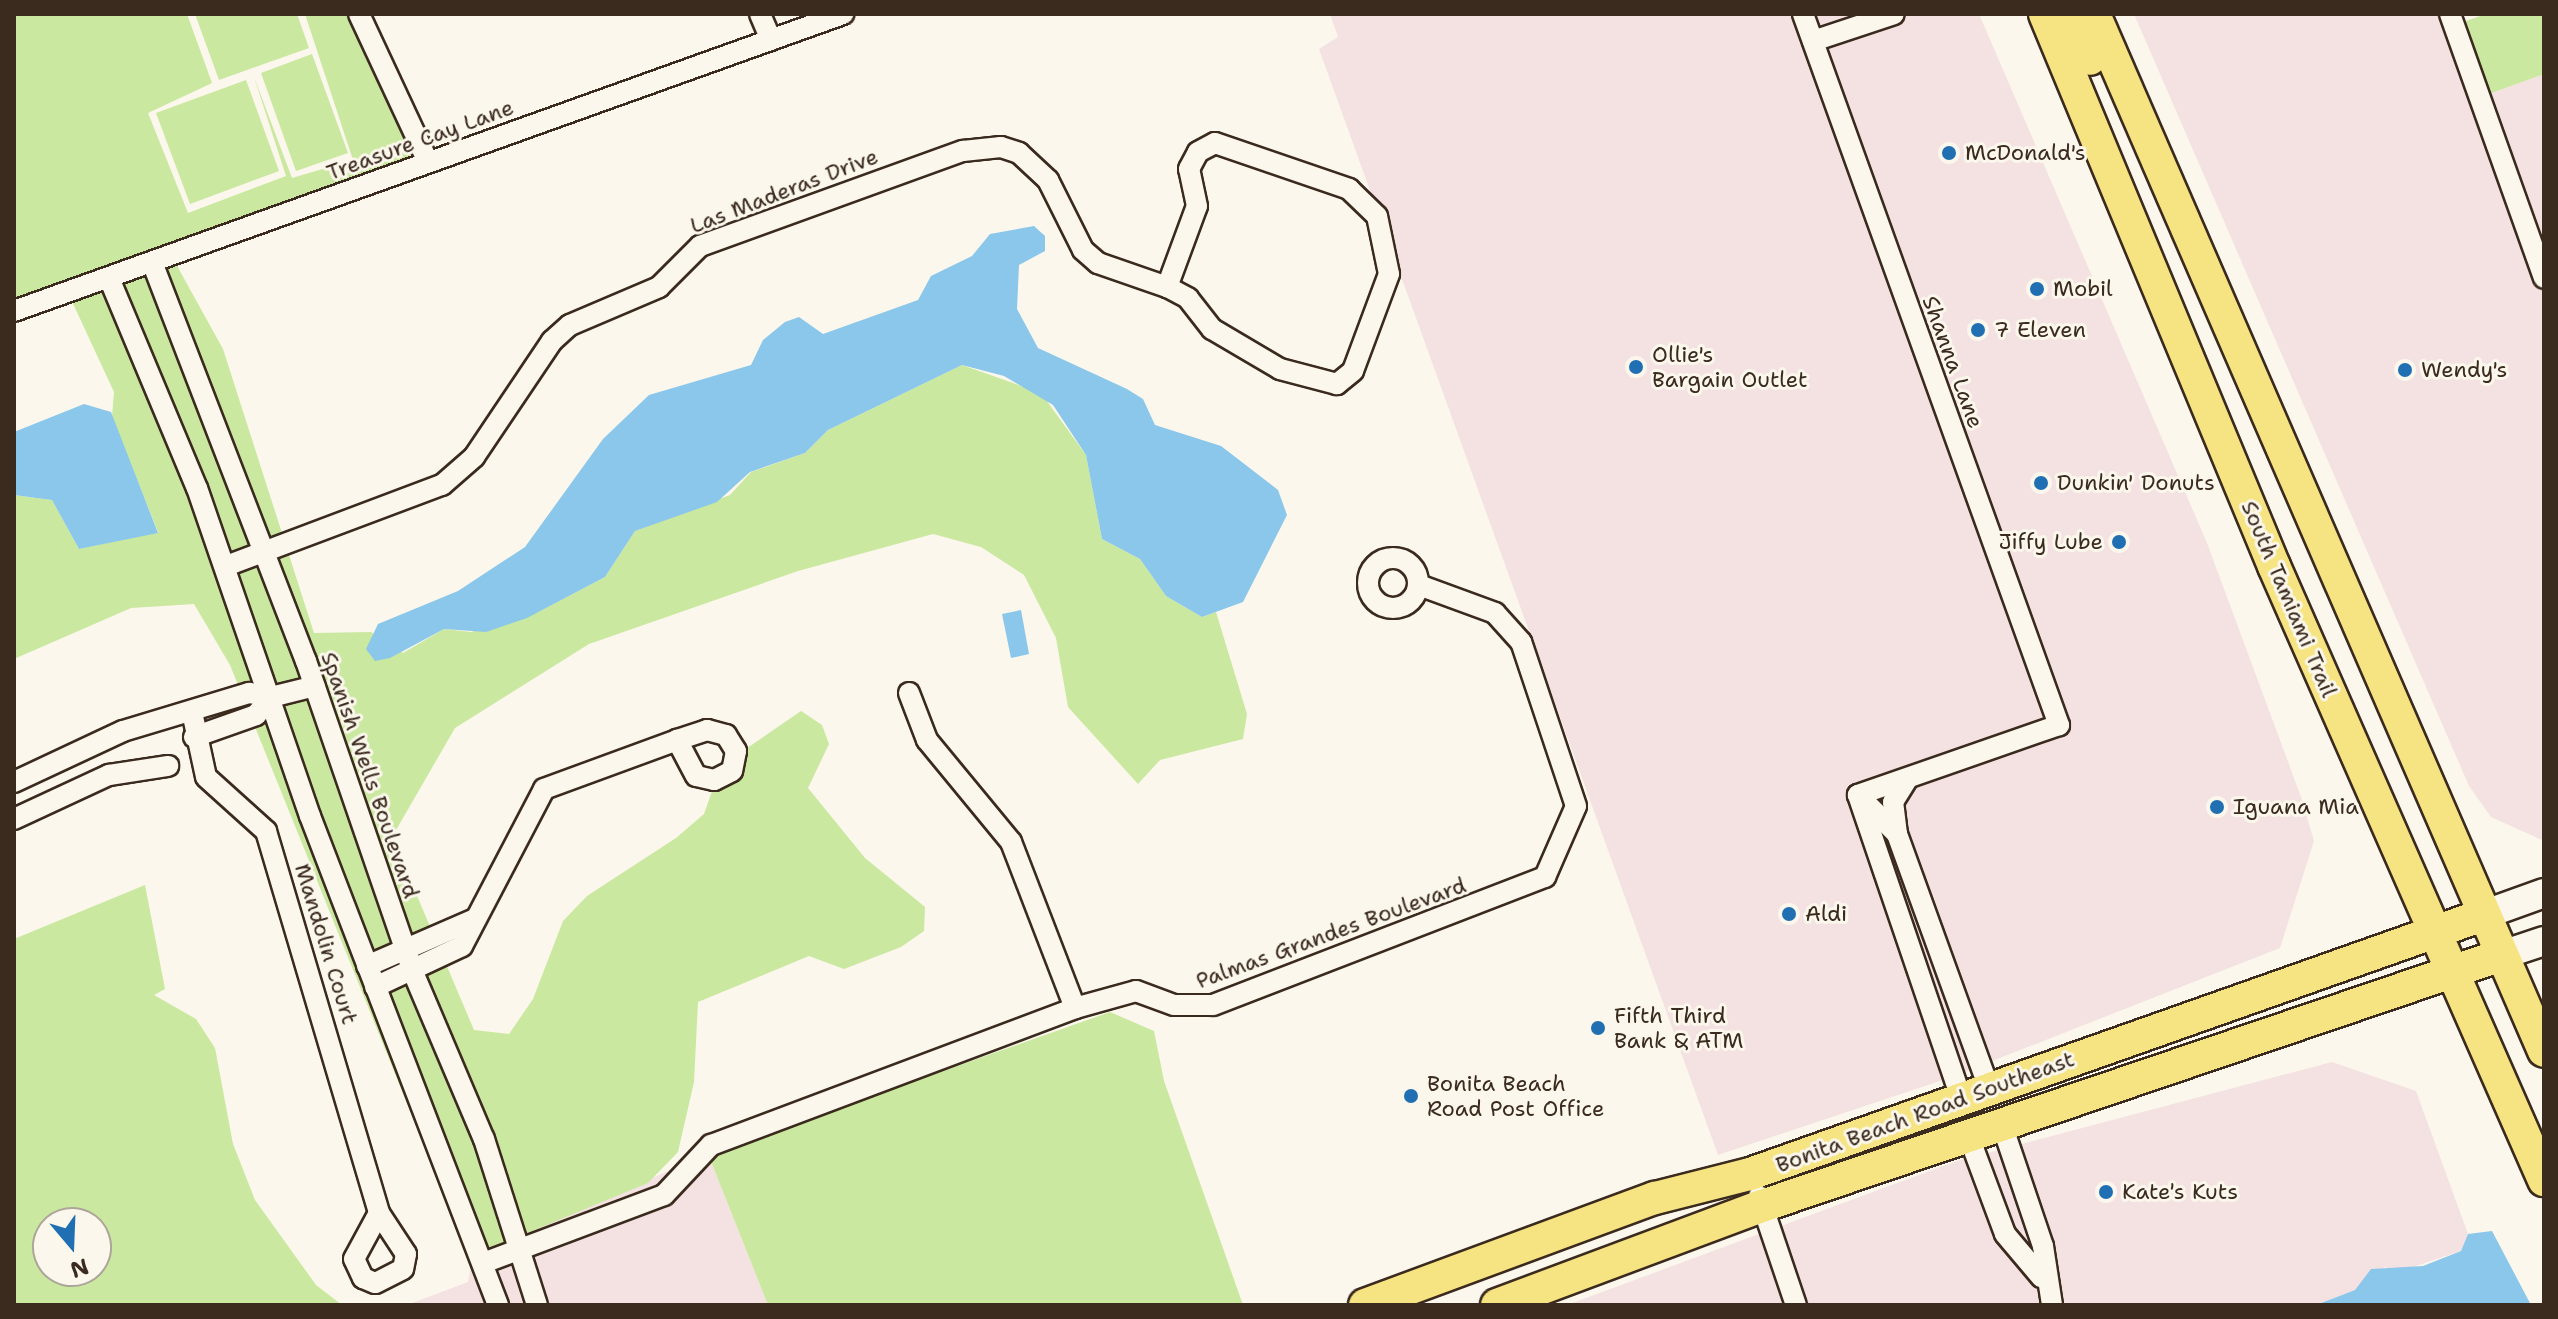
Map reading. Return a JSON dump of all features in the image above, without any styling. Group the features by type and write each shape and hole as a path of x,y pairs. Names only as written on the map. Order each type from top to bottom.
{"main road":[{"name":"South Tamiami Trail","path":"2045,14 2434,933 2544,1180"},
{"path":"2070,14 2149,148"},
{"path":"2094,14 2149,148 2544,1051"},
{"path":"2483,915 2544,893"},
{"name":"Bonita Beach Road Southeast","path":"1365,1305 1655,1198 1750,1174 2483,915"},
{"path":"2502,955 2544,941"},
{"name":"Bonita Beach Road Southeast","path":"1497,1305 1762,1206 2003,1128 2502,955"}],"street":[{"path":"359,14 428,162"},
{"path":"760,14 771,40"},
{"name":"Treasure Cay Lane","path":"14,311 843,14"},
{"name":"Shanna Lane","path":"1803,14 2059,725 1908,778"},
{"path":"1813,41 1894,14"},
{"path":"2450,14 2544,278"},
{"name":"Las Maderas Drive","path":"226,566 442,485 474,457 552,341 570,325 659,287 700,246 963,151 1019,153 1048,180 1083,250 1098,263 1167,287 1188,298 1212,329 1280,369 1337,384 1353,371 1368,332 1389,254 1365,199 1215,143 1198,152 1189,169 1197,206 1167,287"},
{"name":"Spanish Wells Boulevard","path":"152,262 315,686 405,951 484,1139 537,1305"},
{"path":"109,278 226,566 367,966 498,1305"},
{"name":"Palmas Grandes Boulevard","path":"483,1263 664,1195 711,1145 1075,1008 1136,991 1174,1005 1213,1005 1545,877 1576,806 1521,642 1495,613 1419,585"},
{"path":"14,782 123,731 249,693 271,697 315,686"},
{"path":"909,693 927,740 1011,842 1075,1008"},
{"path":"194,737 256,715 271,697"},
{"name":"Mandolin Court","path":"192,712 194,737 217,792 266,831 379,1213"},
{"path":"375,987 413,972 462,946 544,789 578,770 677,740"},
{"path":"14,819 109,775 168,766"},
{"path":"1858,795 1908,778"},
{"path":"1908,778 1893,802 1897,834 1975,1093"},
{"path":"1858,795 1897,834"},
{"path":"1858,795 1975,1093"},
{"path":"367,966 475,919"},
{"path":"2003,1128 2043,1246 2042,1278"},
{"path":"1969,1137 2005,1234 2042,1278 2052,1305"},
{"path":"1750,1174 1796,1305"}],"shaded area":[{"path":"1330,14 1979,14 2207,543 2301,797 2314,841 2280,948 1949,1078 1718,1155 1319,49 1338,37"},
{"path":"2134,14 2460,14 2489,94 2544,74 2544,841 2491,817 2469,786"},
{"path":"2332,1062 2416,1091 2468,1234 2461,1251 2398,1272 2385,1267 2355,1290 2316,1305 1567,1305 1957,1161"},
{"path":"708,1154 768,1305 407,1305 468,1282 473,1255"}],"green space":[{"path":"14,14 187,14 212,83 148,113 188,213 286,176 254,77 292,178 353,160 305,14 347,14 364,40 413,163 171,255 223,349 314,633 371,632 403,653 444,629 471,632 540,611 605,577 635,531 730,495 751,472 805,453 828,430 962,365 1041,393 1086,455 1102,539 1140,559 1166,596 1202,617 1216,612 1247,714 1243,739 1160,760 1138,784 1068,707 1056,638 1024,575 981,547 933,534 798,571 589,644 455,728 392,837 474,1030 509,1034 533,999 563,921 587,896 676,838 704,814 717,777 737,755 801,711 822,725 829,744 808,788 865,858 925,907 924,931 901,947 844,969 809,956 698,1002 694,1082 678,1152 648,1183 469,1257 230,665 194,604 131,608 14,659 14,495 52,500 79,549 158,532 112,417 114,392 69,295 14,314"},
{"path":"195,14 297,14 309,48 219,80"},
{"path":"2486,14 2544,14 2544,74 2489,94 2463,22"},
{"path":"312,54 348,153 296,171 261,73"},
{"path":"246,80 279,171 190,204 156,113"},
{"path":"145,885 165,989 154,995 196,1019 215,1048 233,1144 255,1200 316,1285 342,1305 14,1305 14,939"},
{"path":"1110,1012 1154,1031 1164,1081 1243,1305 768,1305 708,1154"}],"water":[{"path":"1034,226 1045,236 1045,251 1019,265 1017,309 1038,348 1127,389 1143,399 1155,425 1221,446 1278,490 1287,515 1243,602 1202,617 1166,596 1140,559 1102,539 1086,455 1053,405 1004,376 962,365 828,430 805,453 750,472 717,502 635,531 605,577 527,618 486,632 444,629 390,658 375,661 366,649 378,624 458,591 525,547 603,439 649,395 751,365 763,340 785,322 799,317 823,334 918,300 931,276 972,256 990,234"},
{"path":"84,404 111,412 158,533 79,549 52,500 14,495 14,432"},
{"path":"1021,610 1029,654 1011,658 1002,614"},
{"path":"2492,1231 2531,1305 2316,1305 2355,1290 2371,1269 2423,1266 2461,1251 2468,1234"}],"place":[{"name":"McDonald's","path":"1949,153"},
{"name":"Mobil","path":"2037,289"},
{"name":"7 Eleven","path":"1978,330"},
{"name":"Ollie's Bargain Outlet","path":"1636,367"},
{"name":"Wendy's","path":"2405,370"},
{"name":"Dunkin' Donuts","path":"2041,483"},
{"name":"Jiffy Lube","path":"2119,542"},
{"name":"Iguana Mia","path":"2217,807"},
{"name":"Aldi","path":"1789,914"},
{"name":"Fifth Third Bank & ATM","path":"1598,1028"},
{"name":"Bonita Beach Road Post Office","path":"1411,1096"},
{"name":"Kate's Kuts","path":"2106,1192"}]}
